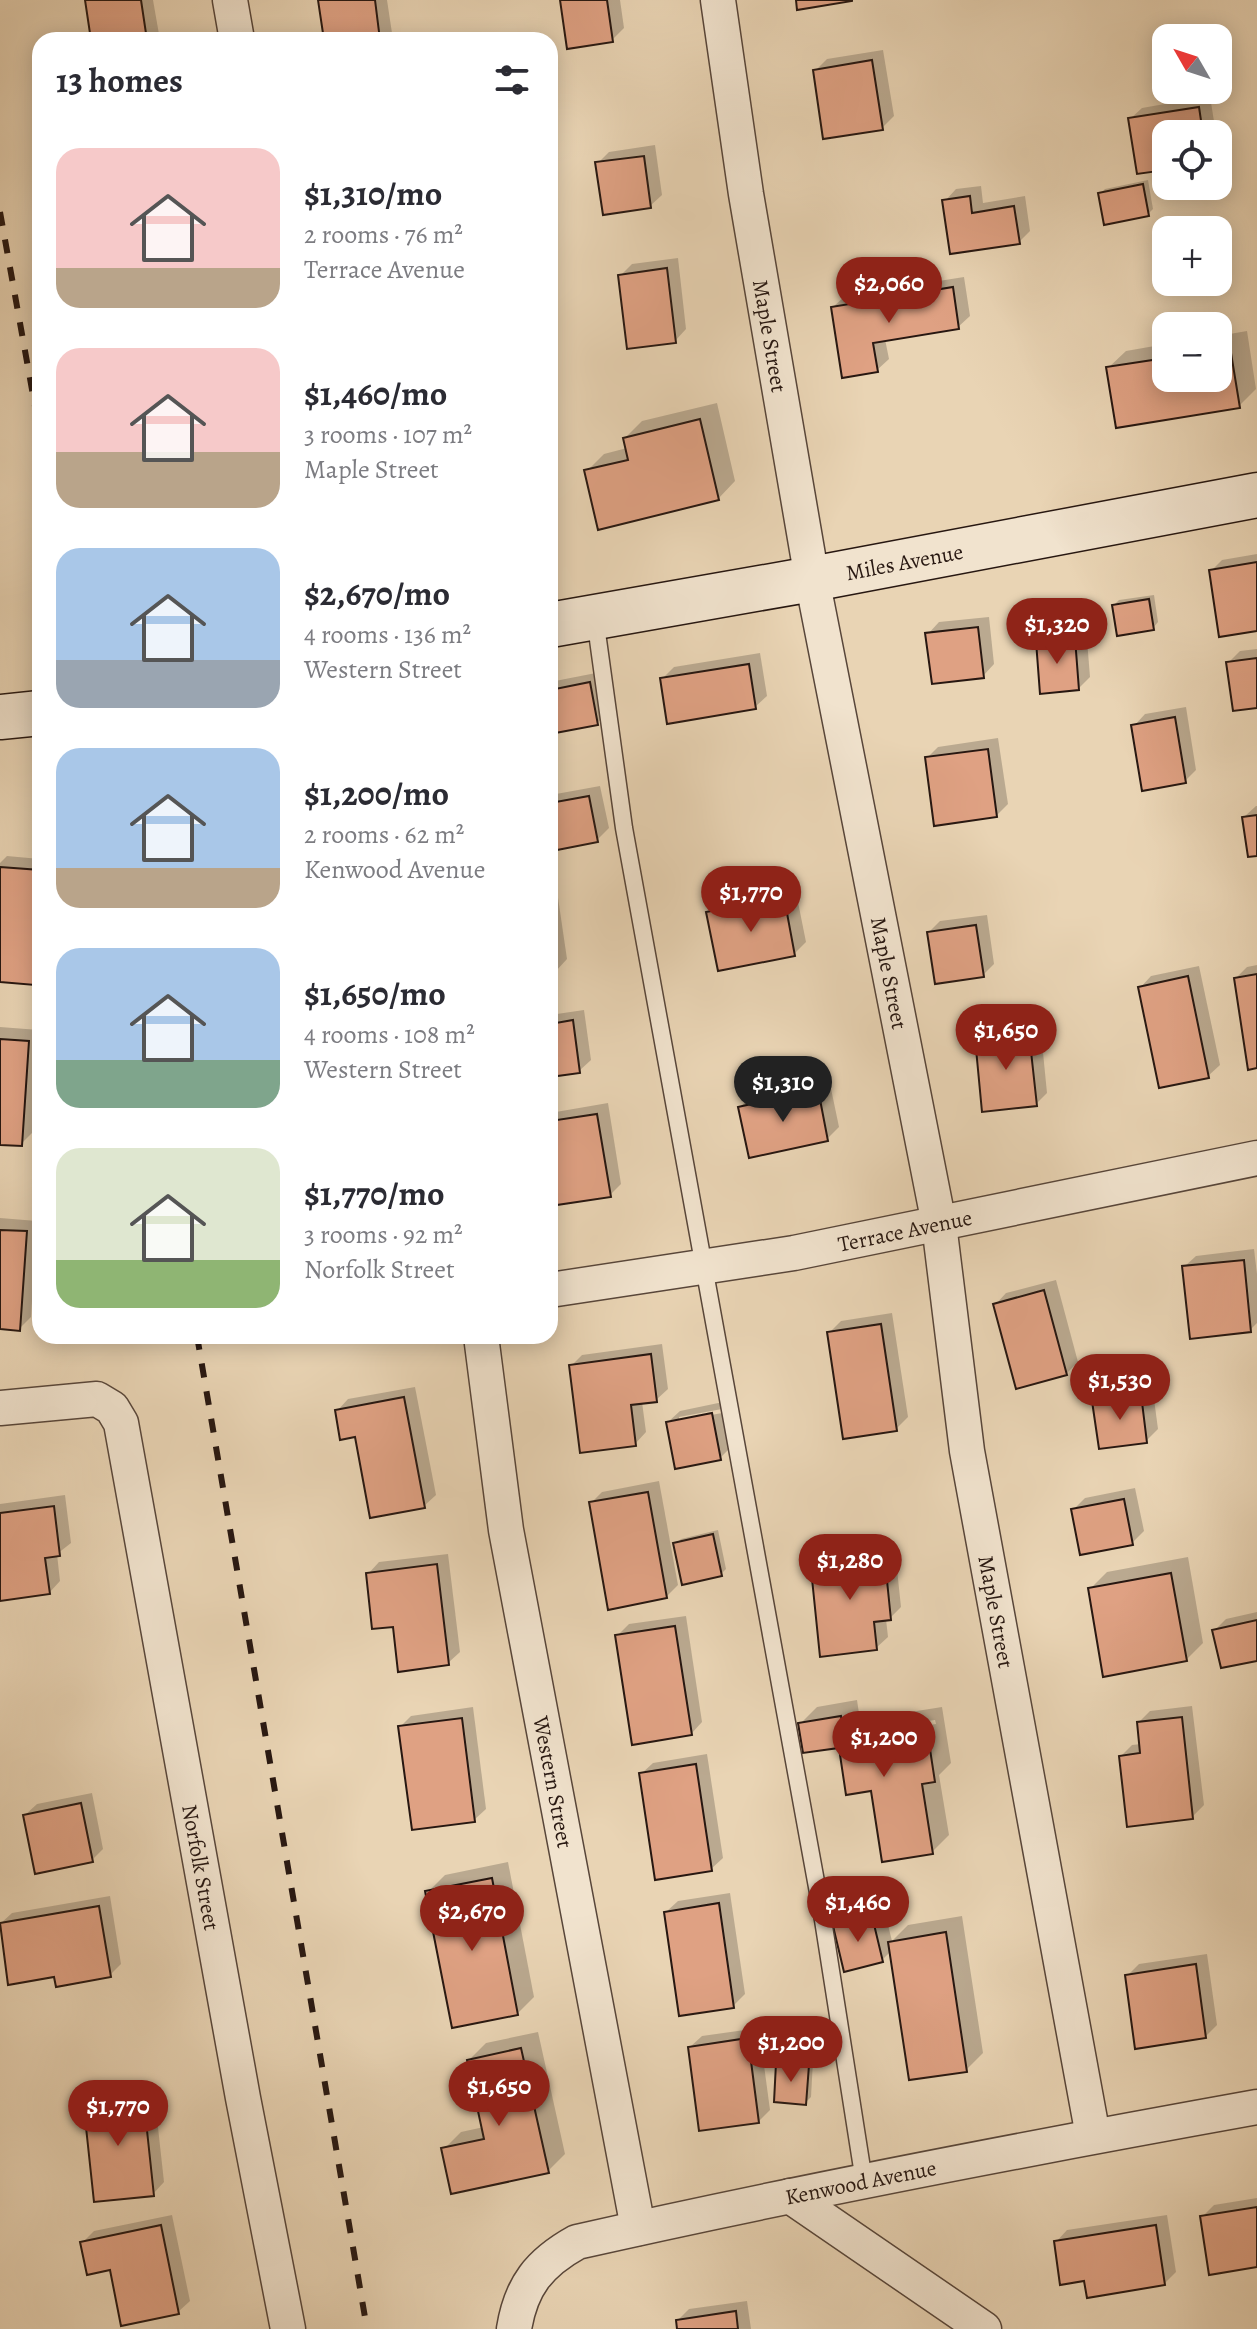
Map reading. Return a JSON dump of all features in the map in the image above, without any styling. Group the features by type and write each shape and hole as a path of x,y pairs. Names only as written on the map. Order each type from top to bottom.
{"street":[{"path":"230,0 236,32"},
{"name":"Maple Street","path":"718,0 746,194 812,579 939,1224 967,1451 1093,2136"},
{"name":"Miles Avenue","path":"558,624 1257,495"},
{"path":"0,717 32,714"},
{"name":"Terrace Avenue","path":"558,1289 794,1253 1257,1158"},
{"name":"Western Street","path":"482,1344 506,1530 638,2228"},
{"name":"Norfolk Street","path":"0,1408 97,1399 112,1408 121,1423 237,2067 288,2329"},
{"name":"Kenwood Avenue","path":"514,2329 518,2307 534,2274 556,2254 577,2242 864,2181 1257,2107"},
{"path":"790,2196 984,2329"}],"lane":[{"path":"594,617 624,828 823,1920 864,2181"}],"building":[{"path":"85,0 141,0 146,32 90,32"},
{"path":"318,0 375,0 379,32 323,32"},
{"path":"560,0 607,0 613,42 567,49"},
{"path":"796,0 852,0 852,1 797,10"},
{"path":"872,60 883,130 823,139 813,70"},
{"path":"1199,107 1201,120 1152,120 1152,172 1137,174 1128,118"},
{"path":"644,156 651,208 603,215 595,162"},
{"path":"1143,184 1149,216 1104,225 1098,193"},
{"path":"970,196 972,213 1014,206 1020,244 950,254 942,200"},
{"path":"667,268 676,343 627,349 618,275"},
{"path":"953,287 959,329 873,343 878,372 842,378 831,307"},
{"path":"1232,359 1240,408 1116,428 1106,367 1152,360 1152,392 1232,392"},
{"path":"700,419 719,500 598,530 584,470 628,460 623,438"},
{"path":"1257,562 1257,631 1219,637 1209,570"},
{"path":"1149,599 1154,630 1117,636 1112,605"},
{"path":"978,627 984,678 932,684 925,633"},
{"path":"1075,638 1079,690 1040,694 1036,641"},
{"path":"1257,658 1257,708 1233,711 1226,662"},
{"path":"749,664 756,709 667,724 660,678"},
{"path":"590,682 598,725 558,732 558,688"},
{"path":"1175,717 1186,783 1142,791 1131,725"},
{"path":"988,749 997,817 934,826 925,757"},
{"path":"589,796 598,842 558,850 558,802"},
{"path":"1257,815 1257,856 1248,857 1242,817"},
{"path":"0,867 32,869 32,985 0,982"},
{"path":"784,897 795,956 718,971 706,912"},
{"path":"976,925 984,977 935,984 927,932"},
{"path":"1257,974 1257,1068 1248,1070 1234,978"},
{"path":"1188,976 1209,1078 1159,1088 1138,987"},
{"path":"573,1020 580,1073 558,1076 558,1023"},
{"path":"1029,1033 1037,1106 982,1112 975,1038"},
{"path":"0,1039 29,1041 22,1146 0,1145"},
{"path":"818,1089 828,1141 749,1158 738,1107"},
{"path":"597,1114 611,1197 558,1205 558,1120"},
{"path":"0,1230 27,1231 20,1331 0,1329"},
{"path":"1244,1260 1251,1332 1190,1339 1182,1266"},
{"path":"1044,1290 1067,1375 1016,1389 993,1304"},
{"path":"881,1324 897,1431 843,1439 827,1332"},
{"path":"651,1354 657,1402 631,1405 636,1446 580,1453 569,1365"},
{"path":"1141,1394 1147,1443 1099,1449 1092,1401"},
{"path":"404,1397 425,1508 370,1518 355,1437 340,1440 335,1410"},
{"path":"712,1413 721,1460 675,1469 666,1422"},
{"path":"648,1492 667,1598 608,1610 589,1502"},
{"path":"1124,1499 1133,1545 1080,1555 1071,1509"},
{"path":"54,1506 60,1556 45,1558 50,1594 0,1601 0,1513"},
{"path":"713,1534 722,1576 682,1585 673,1543"},
{"path":"884,1551 891,1620 874,1622 877,1650 820,1657 810,1559"},
{"path":"437,1564 449,1665 398,1672 393,1627 372,1629 366,1573"},
{"path":"1171,1573 1187,1661 1103,1677 1088,1588"},
{"path":"1257,1620 1257,1661 1221,1668 1212,1630"},
{"path":"675,1626 692,1735 632,1745 615,1635"},
{"path":"841,1716 844,1736 926,1723 935,1782 922,1784 933,1854 882,1862 871,1791 846,1795 839,1748 803,1753 798,1723"},
{"path":"1182,1717 1193,1819 1127,1827 1119,1756 1140,1753 1137,1722"},
{"path":"462,1718 475,1822 412,1830 398,1726"},
{"path":"696,1764 712,1871 655,1880 639,1773"},
{"path":"81,1803 93,1862 35,1874 23,1815"},
{"path":"492,1878 518,2015 452,2028 425,1891"},
{"path":"719,1903 734,2008 679,2016 664,1912"},
{"path":"99,1906 111,1977 56,1987 54,1977 8,1985 0,1923"},
{"path":"872,1916 883,1962 844,1972 833,1926"},
{"path":"946,1932 967,2072 909,2080 888,1942"},
{"path":"1196,1964 1206,2038 1135,2049 1125,1975"},
{"path":"748,2038 759,2123 699,2131 688,2047"},
{"path":"521,2048 549,2173 451,2194 441,2148 484,2139 467,2060"},
{"path":"776,2063 809,2065 806,2105 774,2102"},
{"path":"143,2093 154,2196 94,2202 83,2099"},
{"path":"1257,2207 1257,2267 1209,2275 1200,2216"},
{"path":"161,2225 179,2314 121,2326 110,2270 87,2275 80,2242"},
{"path":"1156,2225 1165,2285 1087,2298 1084,2281 1060,2285 1054,2241"},
{"path":"736,2311 738,2329 677,2329 676,2320"}],"railway":[{"path":"0,212 32,390"},
{"path":"198,1344 367,2329"}]}
